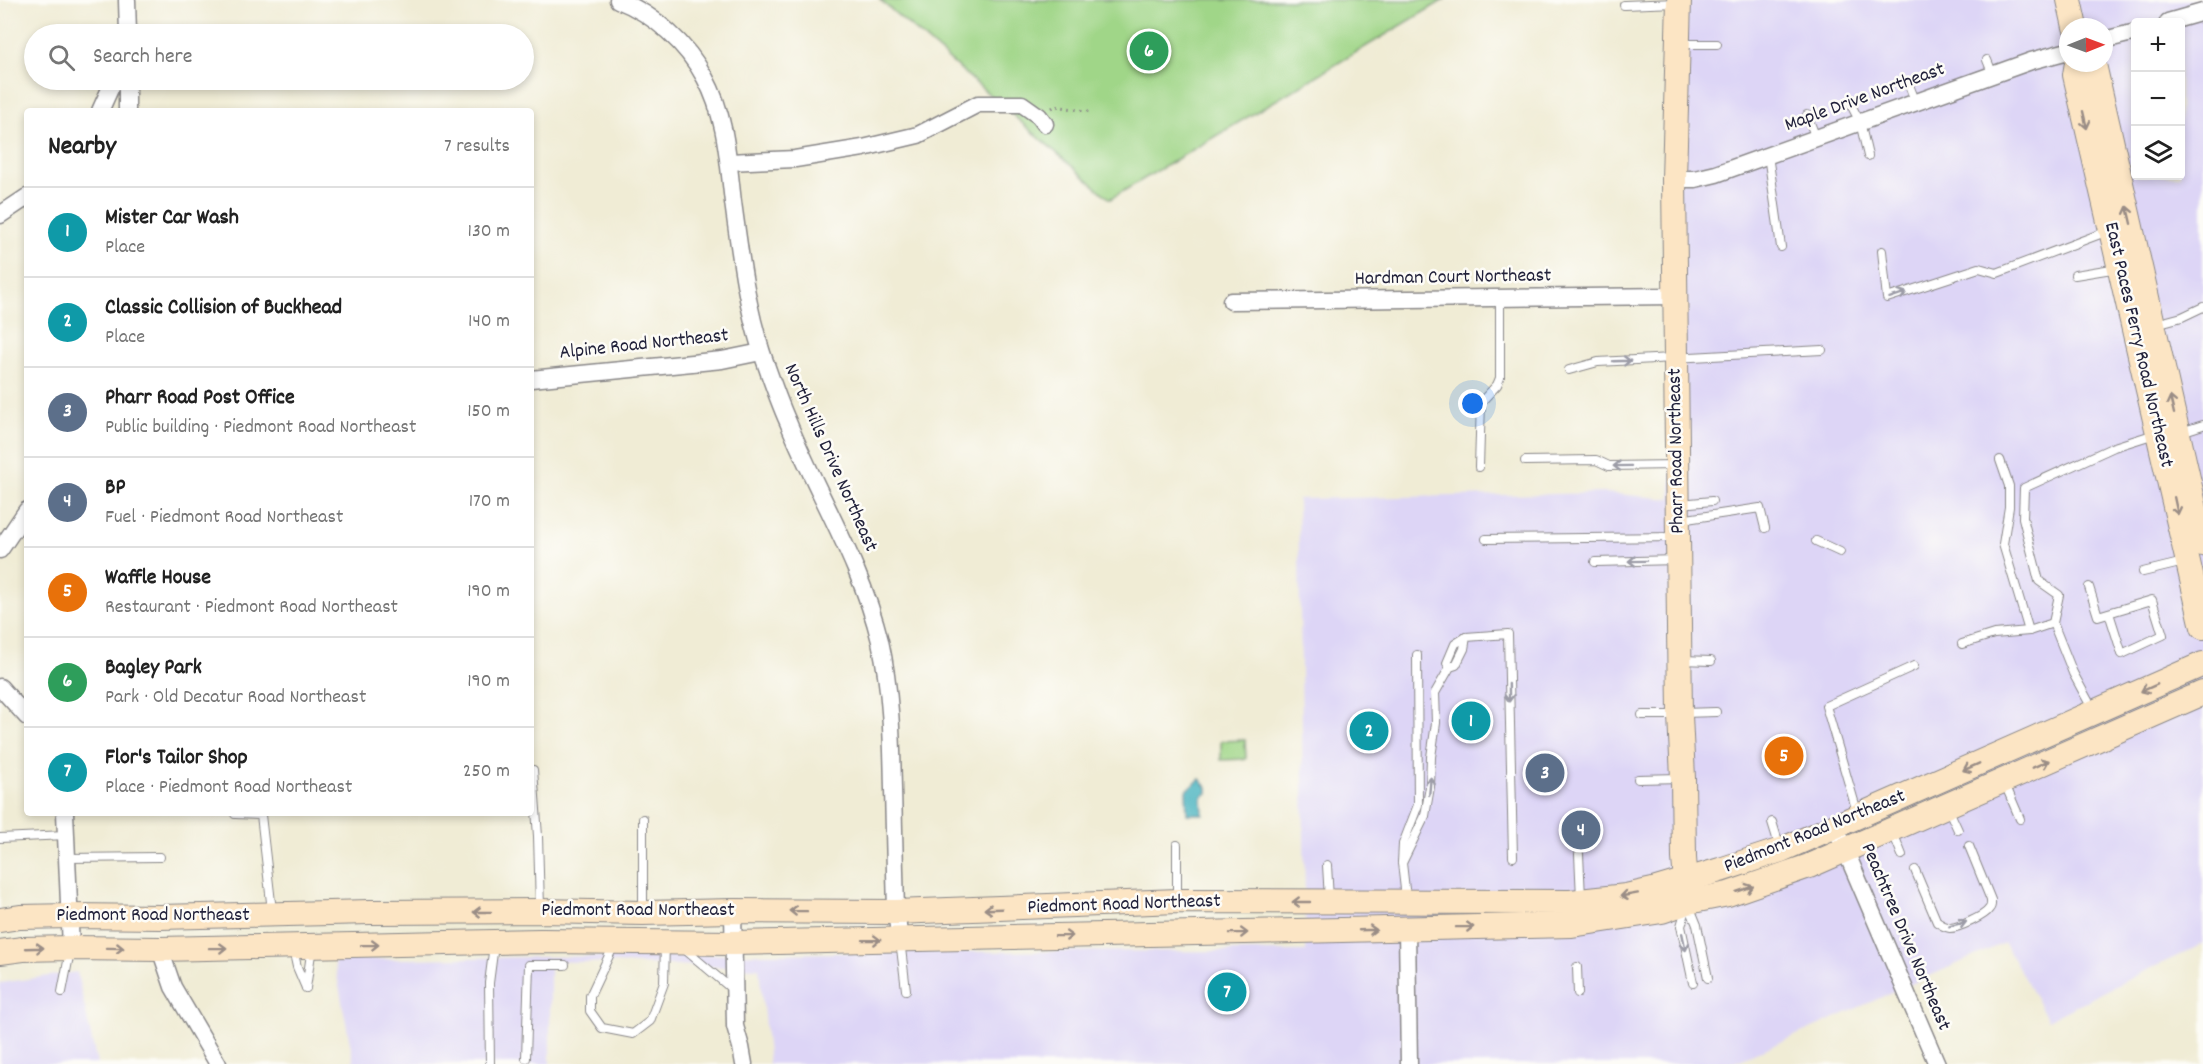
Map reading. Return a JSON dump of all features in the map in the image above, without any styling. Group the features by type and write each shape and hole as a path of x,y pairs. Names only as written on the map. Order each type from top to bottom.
{"main road":[{"path":"2069,0 2073,18"},
{"name":"Pharr Road Northeast","path":"1679,1 1674,179 1675,296 1680,714 1687,891"},
{"name":"East Paces Ferry Road Northeast","path":"2076,72 2119,268 2169,433 2197,492 2195,553"},
{"name":"East Paces Ferry Road Northeast","path":"2096,72 2154,325 2169,433 2195,553 2203,627"},
{"name":"Piedmont Road Northeast","path":"0,920 20,917 71,916 160,917 540,911 896,912 1178,901 1581,901 1626,896 1653,890 1728,894 1763,883 1846,850 1864,828 2094,712 2203,664"},
{"name":"Piedmont Road Northeast","path":"0,952 71,948 160,949 494,942 530,954 615,942 733,943 1572,925 1657,912 1720,870 1781,850 1835,826 1892,830 2203,693"}],"street":[{"path":"128,0 128,24"},
{"name":"North Hills Drive Northeast","path":"618,0 647,15 669,33 694,61 716,102 724,129 741,267 762,352 788,423 856,568 880,641 892,724 896,912 900,940"},
{"path":"2182,18 2203,12"},
{"path":"2113,38 2131,33"},
{"name":"Maple Drive Northeast","path":"1674,179 1695,179 1716,174 1916,102 1990,67 2059,53"},
{"path":"101,108 109,90"},
{"path":"127,108 128,90"},
{"path":"729,162 795,159 863,148 918,135 978,104 1022,104 1046,118"},
{"path":"0,215 24,199"},
{"name":"Hardman Court Northeast","path":"1231,301 1675,296"},
{"name":"Alpine Road Northeast","path":"534,379 722,360 762,352"},
{"path":"0,550 24,514"},
{"path":"0,687 24,714"},
{"path":"64,816 71,948"},
{"name":"Peachtree Drive Northeast","path":"1835,826 1937,1064"},
{"path":"733,911 735,1026 744,1064"},
{"path":"1407,929 1408,1064"},
{"path":"160,949 173,987 218,1064"}],"lane":[{"path":"1624,5 1679,1"},
{"path":"1679,45 1717,44"},
{"path":"1909,85 1916,102"},
{"path":"1850,103 1860,123 1868,156"},
{"path":"1807,115 1815,138"},
{"path":"1768,155 1781,247"},
{"path":"1882,251 1887,298 1979,268 1997,273 2110,231"},
{"path":"2074,275 2119,268"},
{"path":"1479,467 1481,402 1497,385 1500,378 1500,298"},
{"path":"2154,325 2181,317 2203,307"},
{"path":"1569,370 1598,362 1822,350"},
{"path":"2094,712 2073,673 2053,623 2059,595 2038,581 2023,518 2024,488 2114,447 2203,425"},
{"path":"1525,461 1596,460 1609,466 1677,465"},
{"path":"2000,460 2009,486 2009,507 2003,544 2029,631"},
{"path":"1486,539 1678,530 1712,501"},
{"path":"1595,562 1678,530 1760,508 1765,528"},
{"path":"1816,541 1840,552"},
{"path":"2143,572 2195,553"},
{"path":"2089,587 2098,616 2152,600 2163,635 2122,654 2109,613"},
{"path":"1962,645 1994,634 2029,631 2053,623"},
{"path":"1402,863 1425,816 1436,723 1435,693 1450,667 1448,663 1455,644 1466,636 1508,634 1513,857"},
{"path":"1406,902 1402,863 1403,844 1418,805 1417,655"},
{"path":"1679,660 1711,661"},
{"path":"1864,828 1826,706 1914,666"},
{"path":"1642,715 1716,712"},
{"path":"1638,779 1683,778"},
{"path":"2004,781 2020,819"},
{"path":"534,783 540,911"},
{"path":"1947,805 1958,830"},
{"path":"261,816 273,914"},
{"path":"643,819 643,913"},
{"path":"1772,822 1781,850"},
{"path":"1892,830 1902,855"},
{"path":"0,838 66,834"},
{"path":"1177,845 1178,901"},
{"path":"1915,870 1937,922 1949,928 1957,927 1982,916 1991,906 1991,900 1969,846"},
{"path":"1579,854 1581,901"},
{"path":"67,858 160,856"},
{"path":"1327,865 1329,902"},
{"path":"1687,891 1708,978"},
{"path":"1687,891 1681,926 1692,983"},
{"path":"900,940 906,990"},
{"path":"490,1064 489,983 494,942"},
{"path":"615,942 590,996 590,1011 602,1028 633,1034 650,1021 664,983 670,942 734,991"},
{"path":"62,992 71,948"},
{"path":"526,1059 530,954 565,965"},
{"path":"1577,967 1578,993"}],"path":[{"path":"1046,118 1055,106 1092,112"}],"shaded area":[{"path":"1671,0 2203,0 2203,944 2048,1020 2004,943 1731,1064 769,1064 759,968 550,961 550,1064 354,1064 334,960 913,952 1306,951 1298,499 1606,493 1671,499"},
{"path":"77,972 97,1064 0,1064 0,983"}],"green space":[{"path":"880,0 1444,0 1110,199"},
{"path":"1245,740 1246,759 1221,760 1221,741"}],"water":[{"path":"1200,779 1207,787 1207,793 1202,797 1203,814 1187,814 1186,791"}],"place":[{"name":"Bagley Park","path":"1149,51"},
{"name":"Mister Car Wash","path":"1471,721"},
{"name":"Classic Collision of Buckhead","path":"1369,731"},
{"name":"Waffle House","path":"1784,756"},
{"name":"Pharr Road Post Office","path":"1545,773"},
{"name":"BP","path":"1581,830"},
{"name":"Flor's Tailor Shop","path":"1227,992"}]}
